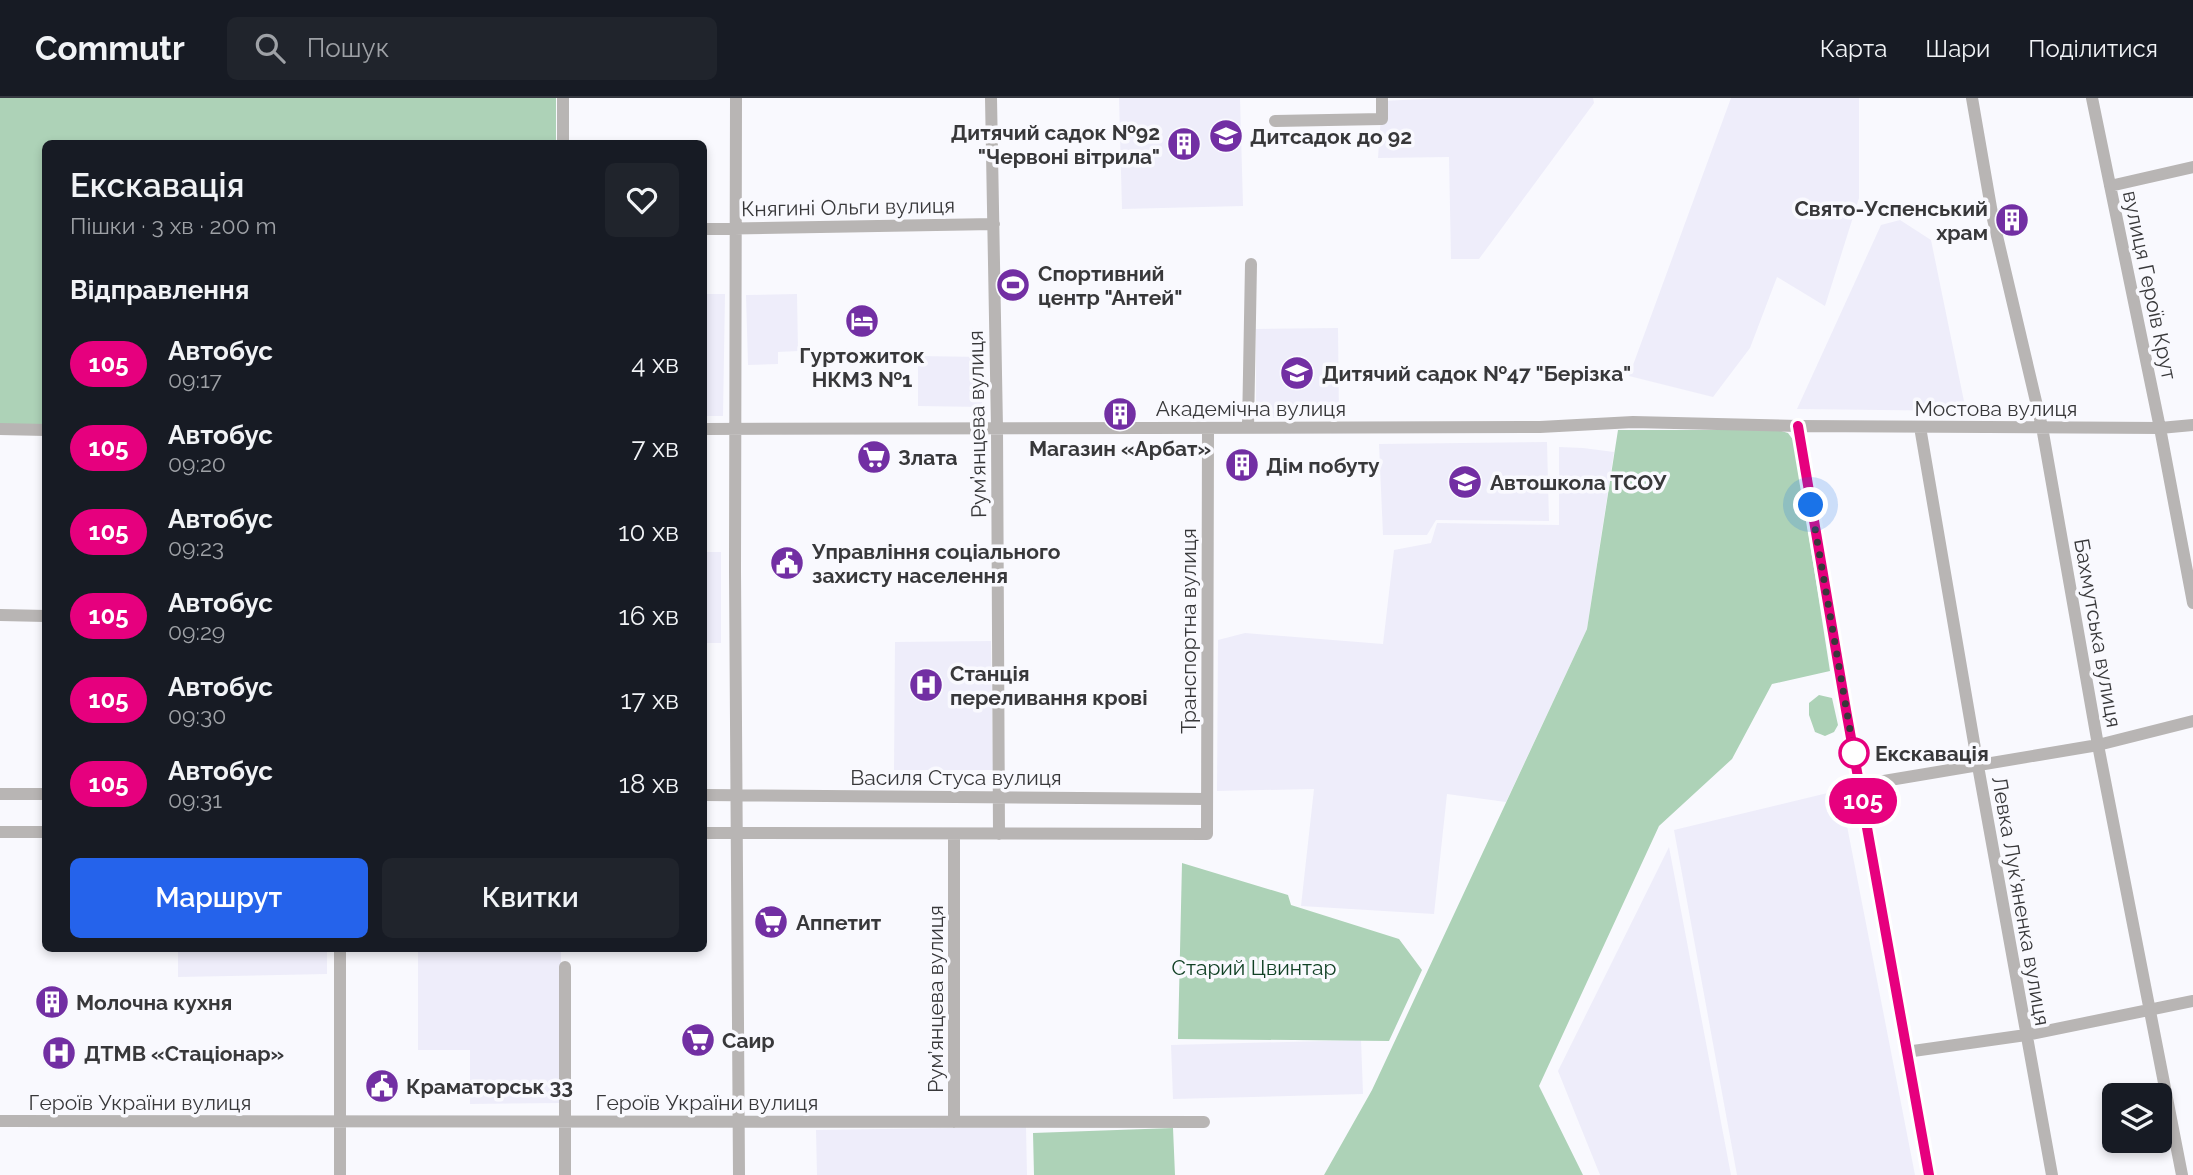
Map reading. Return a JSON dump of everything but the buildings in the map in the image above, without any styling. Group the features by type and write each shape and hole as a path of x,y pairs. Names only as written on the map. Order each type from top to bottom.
{"street":[{"path":"563,98 563,140"},
{"path":"736,98 739,1175"},
{"name":"Рум’янцева вулиця","path":"991,98 997,428 999,834"},
{"path":"1275,121 1382,119 1382,98"},
{"name":"Бахмутська вулиця","path":"1972,98 1993,219 2042,427 2098,745 2182,1175"},
{"name":"вулиця Героїв Крут","path":"2092,98 2193,603"},
{"path":"2110,186 2193,167"},
{"name":"Княгині Ольги вулиця","path":"707,229 993,224"},
{"path":"1248,428 1251,264"},
{"name":"Академічна вулиця","path":"707,429 1540,427 1633,422 1798,426"},
{"name":"Мостова вулиця","path":"1798,426 2160,428 2193,425"},
{"path":"1798,426 1929,1175"},
{"name":"Левка Лук'яненка вулиця","path":"1920,426 2052,1175"},
{"name":"Транспортна вулиця","path":"999,834 1207,834 1208,428"},
{"path":"0,429 42,429"},
{"path":"0,615 42,616"},
{"path":"1860,785 2098,745 2193,721"},
{"path":"0,794 42,794"},
{"name":"Василя Стуса вулиця","path":"707,795 1208,799"},
{"path":"0,832 42,832"},
{"path":"707,833 999,834"},
{"name":"Рум’янцева вулиця","path":"954,834 954,1122"},
{"path":"340,952 340,1175"},
{"path":"565,967 565,1175"},
{"path":"1906,1052 2026,1035 2150,1012 2193,1001"},
{"name":"Героїв України вулиця","path":"0,1121 1205,1122"}],"shaded area":[{"path":"1119,98 1240,98 1243,206 1122,209"},
{"path":"1444,98 1593,98 1594,103 1479,259 1451,259 1449,157 1378,158 1382,101"},
{"path":"1731,98 1859,98 1859,198 1825,306 1777,277 1750,348 1713,397 1629,376"},
{"path":"1900,220 1931,240 1966,411 1797,409 1881,225"},
{"path":"707,294 725,294 723,416 707,416"},
{"path":"797,294 798,351 778,352 778,364 748,365 746,295"},
{"name":"Дитячий садок №47 \"Берізка\"","path":"1338,328 1339,417 1256,418 1256,329"},
{"path":"918,356 982,357 982,407 918,406"},
{"name":"Автошкола ТСОУ","path":"1547,442 1549,521 1436,520 1427,535 1383,535 1379,444"},
{"path":"1559,447 1614,452 1587,629 1506,802 1447,794 1434,914 1301,906 1314,789 1217,791 1218,640 1245,633 1383,644 1394,550 1431,543 1437,523 1559,525"},
{"path":"707,552 721,552 721,643 707,643"},
{"path":"991,641 993,770 894,770 895,642"},
{"path":"1840,790 1915,1175 1737,1175 1674,830"},
{"path":"1669,847 1731,1175 1600,1175 1558,1071"},
{"path":"178,952 327,952 327,974 178,977"},
{"path":"418,952 561,952 561,1103 470,1104 470,1050 418,1050"},
{"path":"1361,1040 1363,1094 1173,1099 1171,1045"},
{"path":"1026,1127 1027,1175 817,1175 816,1130"}],"green space":[{"path":"0,98 556,98 556,140 42,140 42,425 0,425"},
{"path":"1618,430 1778,430 1788,433 1794,441 1830,671 1772,684 1732,759 1659,826 1539,1086 1583,1175 1324,1175 1372,1090 1587,629"},
{"path":"1819,695 1832,698 1838,725 1834,732 1825,736 1815,732 1809,715 1809,703"},
{"name":"Старий Цвинтар","path":"1182,863 1288,895 1291,905 1399,939 1422,970 1389,1041 1178,1039"},
{"path":"1173,1128 1175,1175 1034,1175 1033,1133"}],"bus line":[{"name":"105","path":"1798,426 1929,1175"}],"place":[{"name":"Дитсадок до 92","path":"1226,136"},
{"name":"Дитячий садок №92 \"Червонi вiтрила\"","path":"1184,144"},
{"name":"Свято-Успенський храм","path":"2012,220"},
{"name":"Спортивний центр \"Антей\"","path":"1013,285"},
{"name":"Гуртожиток НКМЗ №1","path":"862,321"},
{"name":"Дитячий садок №47 \"Берізка\"","path":"1297,373"},
{"name":"Магазин «Арбат»","path":"1120,414"},
{"name":"Злата","path":"874,457"},
{"name":"Дім побуту","path":"1242,465"},
{"name":"Автошкола ТСОУ","path":"1465,482"},
{"name":"Управління соціального захисту населення","path":"787,563"},
{"name":"Станція переливання крові","path":"926,685"},
{"name":"Екскавація","path":"1854,753"},
{"name":"Аппетит","path":"771,922"},
{"name":"Молочна кухня","path":"52,1002"},
{"name":"Саир","path":"698,1040"},
{"name":"ДТМВ «Стаціонар»","path":"59,1053"},
{"name":"Краматорськ 33","path":"382,1086"}],"route":[{"path":"1811,505 1854,753"}]}
